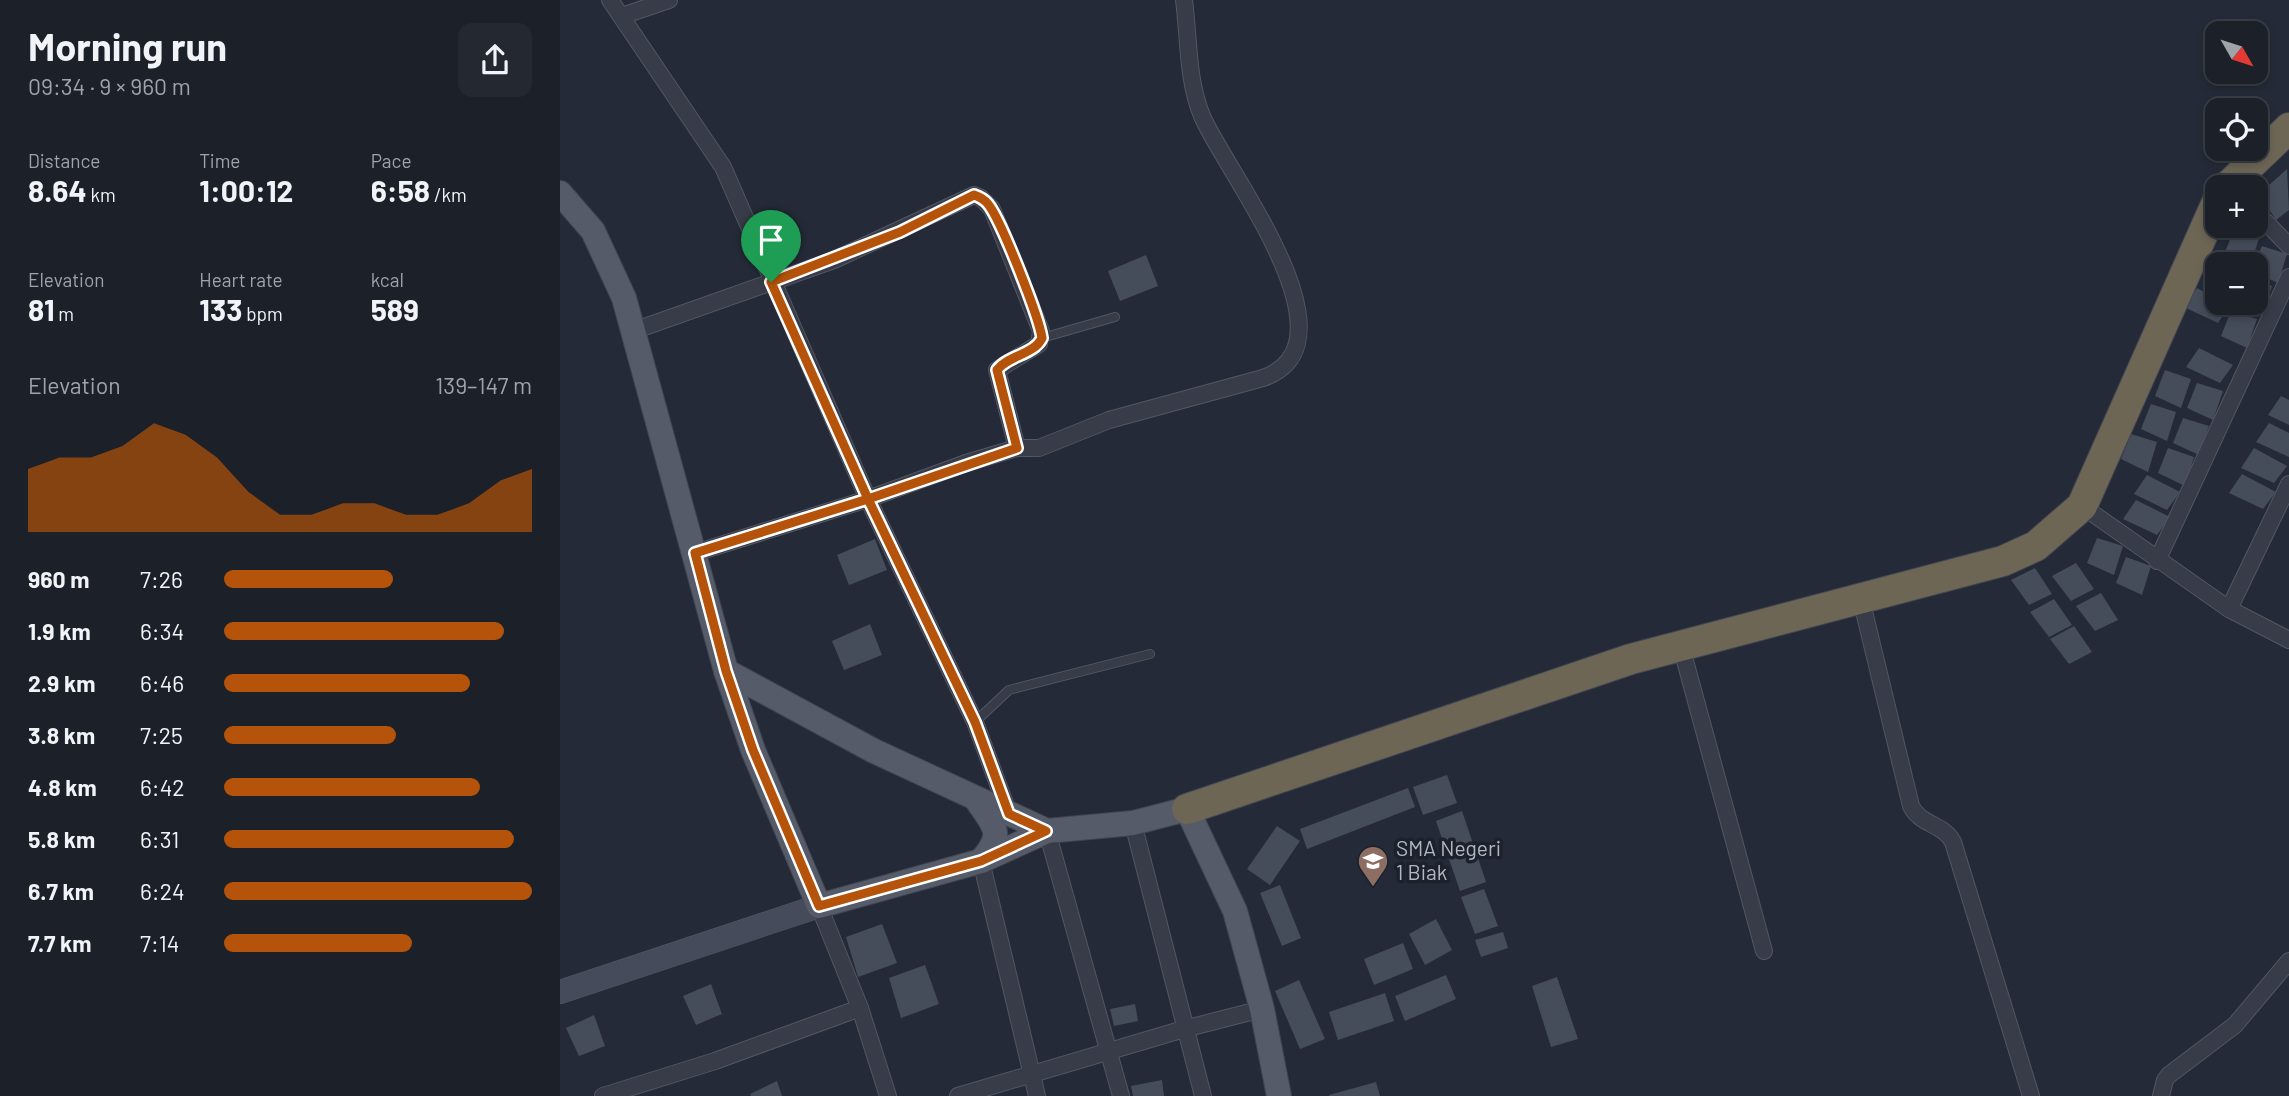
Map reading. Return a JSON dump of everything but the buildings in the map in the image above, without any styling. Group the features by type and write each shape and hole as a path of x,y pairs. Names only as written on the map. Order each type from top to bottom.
{"highway":[{"path":"2241,175 2289,128"},
{"path":"1187,809 1632,659 2003,561 2036,546 2082,506 2205,236"}],"main road":[{"path":"560,193 593,231 608,259 633,331 726,671 753,750 819,906"},
{"path":"726,671 874,751 978,802 1046,831"},
{"path":"978,802 995,826 996,839 981,861"},
{"path":"560,992 819,906 981,861 1046,831 1133,823 1187,809 1235,911 1262,1009 1279,1096"}],"street":[{"path":"610,0 723,167 868,499 975,722 1009,814"},
{"path":"622,16 669,0"},
{"path":"695,553 868,499 1017,448 1039,448 1109,420 1274,374 1284,367 1296,346 1298,323 1291,282 1272,238 1203,117 1197,99 1186,1"},
{"path":"633,331 889,237 974,195 992,209 1019,270 1042,338 1035,347 1002,364 997,370 1017,448"},
{"path":"2268,224 2289,246"},
{"path":"2157,561 2289,277"},
{"path":"2229,609 2289,484"},
{"path":"2082,506 2229,609 2289,640"},
{"path":"1861,599 1911,806 1919,818 1945,832 1953,842 2031,1096"},
{"path":"1681,646 1763,951"},
{"path":"1133,823 1203,1096"},
{"path":"1046,831 1121,1096"},
{"path":"981,861 1037,1096"},
{"path":"819,906 860,1008 888,1096"},
{"path":"2161,1096 2169,1075 2235,1025 2289,961"},
{"path":"603,1096 715,1061 860,1008"},
{"path":"958,1096 1184,1029 1262,1009"}],"lane":[{"path":"1042,338 1115,317"},
{"path":"975,722 1009,690 1150,654"}],"place":[{"name":"SMA Negeri 1 Biak","path":"1373,888"}],"route":[{"path":"771,282 834,260 900,232 974,195 987,202 992,209 1019,270 1042,338 1035,347 1002,364 997,370 1017,448 966,463 868,499 975,722 996,785 1009,814 1046,831 981,861 819,906 753,750 726,671 695,553 868,499 771,282"}]}
